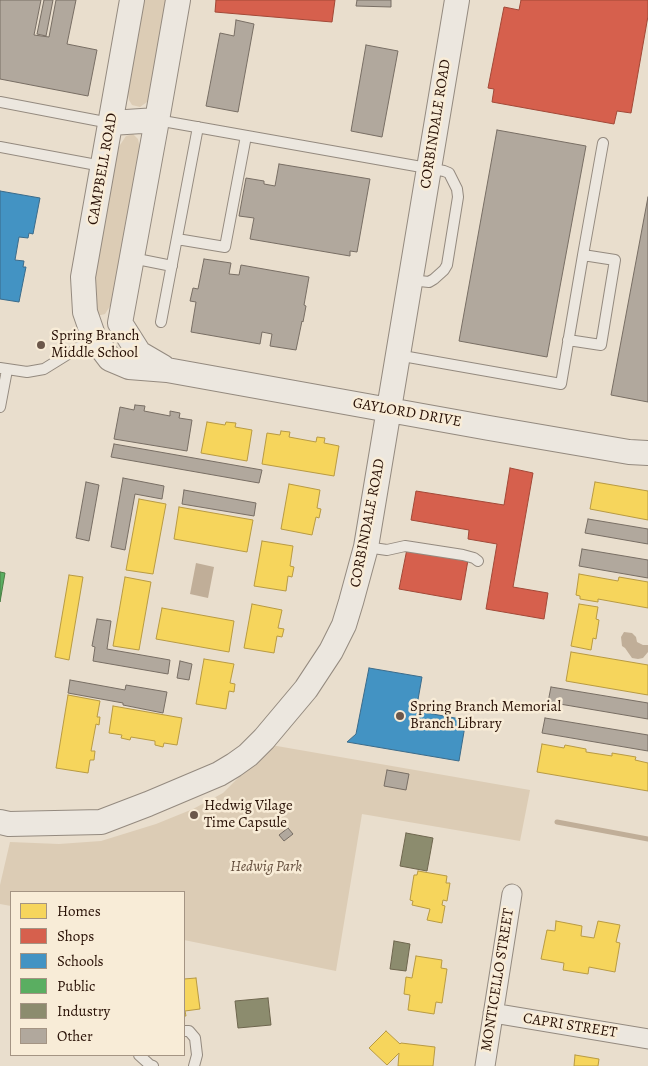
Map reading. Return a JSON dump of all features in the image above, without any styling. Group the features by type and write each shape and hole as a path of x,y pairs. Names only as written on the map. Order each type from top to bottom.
{"street":[{"name":"CAMPBELL ROAD","path":"94,338 84,312 84,277 132,0"},
{"path":"94,338 120,323 178,0"},
{"name":"CORBINDALE ROAD","path":"0,822 9,824 101,822 219,774 248,755 264,739 306,689 331,651 344,625 352,602 366,547 456,0"},
{"path":"111,123 157,120"},
{"name":"GAYLORD DRIVE","path":"120,323 139,353 167,370"},
{"name":"GAYLORD DRIVE","path":"94,338 110,359 129,367 167,370 629,452 648,453"},
{"name":"MONTICELLO STREET","path":"485,1066 512,894"},
{"name":"CAPRI STREET","path":"493,1013 648,1039"}],"lane":[{"path":"0,102 111,123"},
{"path":"157,120 449,173 457,189 458,197 447,265 444,270 429,282 410,280"},
{"path":"161,322 198,127"},
{"path":"177,239 225,247 246,136"},
{"path":"397,355 561,384 603,143"},
{"path":"0,147 103,166"},
{"path":"568,340 601,346 615,260 584,255"},
{"path":"132,258 172,266"},
{"path":"0,407 4,369 27,372 44,369 94,338"},
{"path":"366,547 387,550 405,546 463,555 478,561"},
{"path":"185,1031 189,1031 195,1038 197,1055 194,1066"},
{"path":"140,1056 153,1066"}],"green space":[{"path":"142,0 167,0 155,83 147,102 140,107 132,105 129,100 126,80"},
{"path":"133,134 138,139 142,158 114,300 105,314 97,316 90,273 114,154 126,136"},
{"name":"Hedwig Park","path":"271,745 530,790 520,841 362,814 336,971 185,940 185,891 10,891 10,906 0,904 0,885 10,842 59,844 101,841 156,824 193,809 223,793"}],"shaded area":[{"path":"196,563 214,567 208,598 190,594"},
{"path":"624,632 632,633 636,637 637,642 648,645 648,652 643,658 632,658 622,646 621,637"}],"building: Homes":[{"path":"207,422 225,425 226,422 236,423 235,427 252,430 247,461 201,453"},
{"path":"281,431 290,432 289,437 316,442 317,437 325,438 324,443 339,446 334,476 262,464 267,433 280,435"},
{"path":"595,482 648,491 648,520 590,509"},
{"path":"289,484 320,490 317,508 321,509 319,518 316,517 312,535 281,529"},
{"path":"139,499 166,504 153,574 126,570"},
{"path":"179,507 253,520 247,552 174,539"},
{"path":"262,541 293,546 290,566 294,567 292,577 288,576 286,591 254,586"},
{"path":"579,574 618,581 619,577 648,582 648,608 598,599 598,602 580,599 580,596 576,595"},
{"path":"69,575 83,577 69,660 55,657"},
{"path":"125,577 151,582 139,650 113,646"},
{"path":"252,604 282,610 278,628 284,629 282,637 277,636 274,653 244,648"},
{"path":"579,604 598,607 596,619 599,620 596,639 593,638 591,650 571,646"},
{"path":"162,608 234,621 229,652 156,639"},
{"path":"571,652 648,665 648,695 566,681"},
{"path":"204,659 234,664 230,683 235,684 234,692 229,691 226,709 196,704"},
{"path":"68,695 100,701 97,717 100,717 99,725 96,724 91,751 95,751 94,760 90,760 88,773 56,768"},
{"path":"113,706 182,718 177,745 164,743 163,747 155,745 155,741 131,737 130,740 121,738 122,735 109,733"},
{"path":"542,744 564,748 565,745 586,749 586,752 612,756 612,753 636,757 635,760 648,763 648,791 537,772"},
{"path":"418,871 447,876 446,883 450,883 447,901 443,900 442,905 445,906 442,923 427,920 430,909 412,905 413,901 410,900 414,875 417,875"},
{"path":"556,921 582,926 581,936 594,938 598,921 620,925 616,942 620,943 615,972 589,967 588,974 563,970 564,963 541,959 547,930 555,931"},
{"path":"416,956 442,960 441,968 447,969 442,1003 436,1002 434,1014 408,1010 410,995 404,994 406,977 412,978"},
{"path":"196,978 200,1009 185,1011 185,979"},
{"path":"386,1031 400,1044 435,1047 433,1066 398,1066 399,1053 387,1065 369,1048"},
{"path":"575,1055 599,1059 598,1066 574,1066"}],"building: Shops":[{"path":"216,0 335,0 332,22 215,12"},
{"path":"521,0 648,0 648,16 631,113 617,111 614,124 492,102 494,89 488,88 504,7 519,10"},
{"path":"510,468 533,473 513,587 548,593 544,619 486,609 497,544 468,539 469,530 411,520 416,491 504,505"},
{"path":"407,549 468,560 461,600 399,589"}],"building: Schools":[{"path":"0,191 40,198 33,234 29,233 28,238 19,237 15,260 24,261 23,267 26,267 19,302 0,299"},
{"name":"Spring Branch Memorial Branch Library","path":"369,668 422,677 416,711 466,720 459,761 347,742 356,734"}],"building: Public":[{"path":"0,572 5,573 0,602"}],"building: Industry":[{"path":"406,833 433,838 427,871 400,866"},
{"path":"394,941 410,944 406,971 390,969"},
{"path":"268,998 271,1025 238,1028 235,1001"}],"building: Other":[{"path":"0,0 41,0 34,35 49,37 56,0 76,0 67,44 97,50 88,96 0,79"},
{"path":"44,0 53,0 46,36 37,34"},
{"path":"357,0 391,0 391,7 356,6"},
{"path":"236,20 254,24 238,112 206,106 220,33 234,36"},
{"path":"366,45 398,51 382,137 351,131"},
{"path":"497,130 586,146 547,357 459,341"},
{"path":"279,164 370,179 357,252 350,251 350,256 250,239 254,218 239,216 246,178 264,181 264,184 275,186"},
{"path":"648,197 648,402 611,395"},
{"path":"204,259 231,263 229,274 239,275 241,265 309,277 304,305 306,306 296,350 270,346 272,334 262,332 260,344 191,332 196,302 190,301 193,288 198,289"},
{"path":"135,405 145,406 144,411 170,416 170,411 180,413 179,418 192,420 187,451 114,439 120,407 134,410"},
{"path":"114,444 262,470 259,483 111,457"},
{"path":"123,478 164,486 162,499 135,494 125,550 111,547"},
{"path":"86,482 99,485 89,541 76,538"},
{"path":"184,490 256,503 254,516 182,504"},
{"path":"588,519 648,529 648,544 585,533"},
{"path":"582,549 648,560 648,578 579,566"},
{"path":"97,619 111,621 107,649 170,660 168,674 93,661 95,647 92,646"},
{"path":"180,661 192,664 189,680 177,678"},
{"path":"70,680 125,690 126,685 167,692 163,713 123,705 123,703 68,693"},
{"path":"551,687 648,703 648,719 548,702"},
{"path":"545,718 648,735 648,751 542,733"},
{"path":"387,770 409,774 406,790 384,786"},
{"path":"288,828 293,834 284,841 279,835"}],"waterway":[{"path":"557,822 648,839"}],"place":[{"name":"Spring Branch Middle School","path":"41,345"},
{"name":"Spring Branch Memorial Branch Library","path":"400,716"},
{"name":"Hedwig Vilage Time Capsule","path":"194,815"}]}
